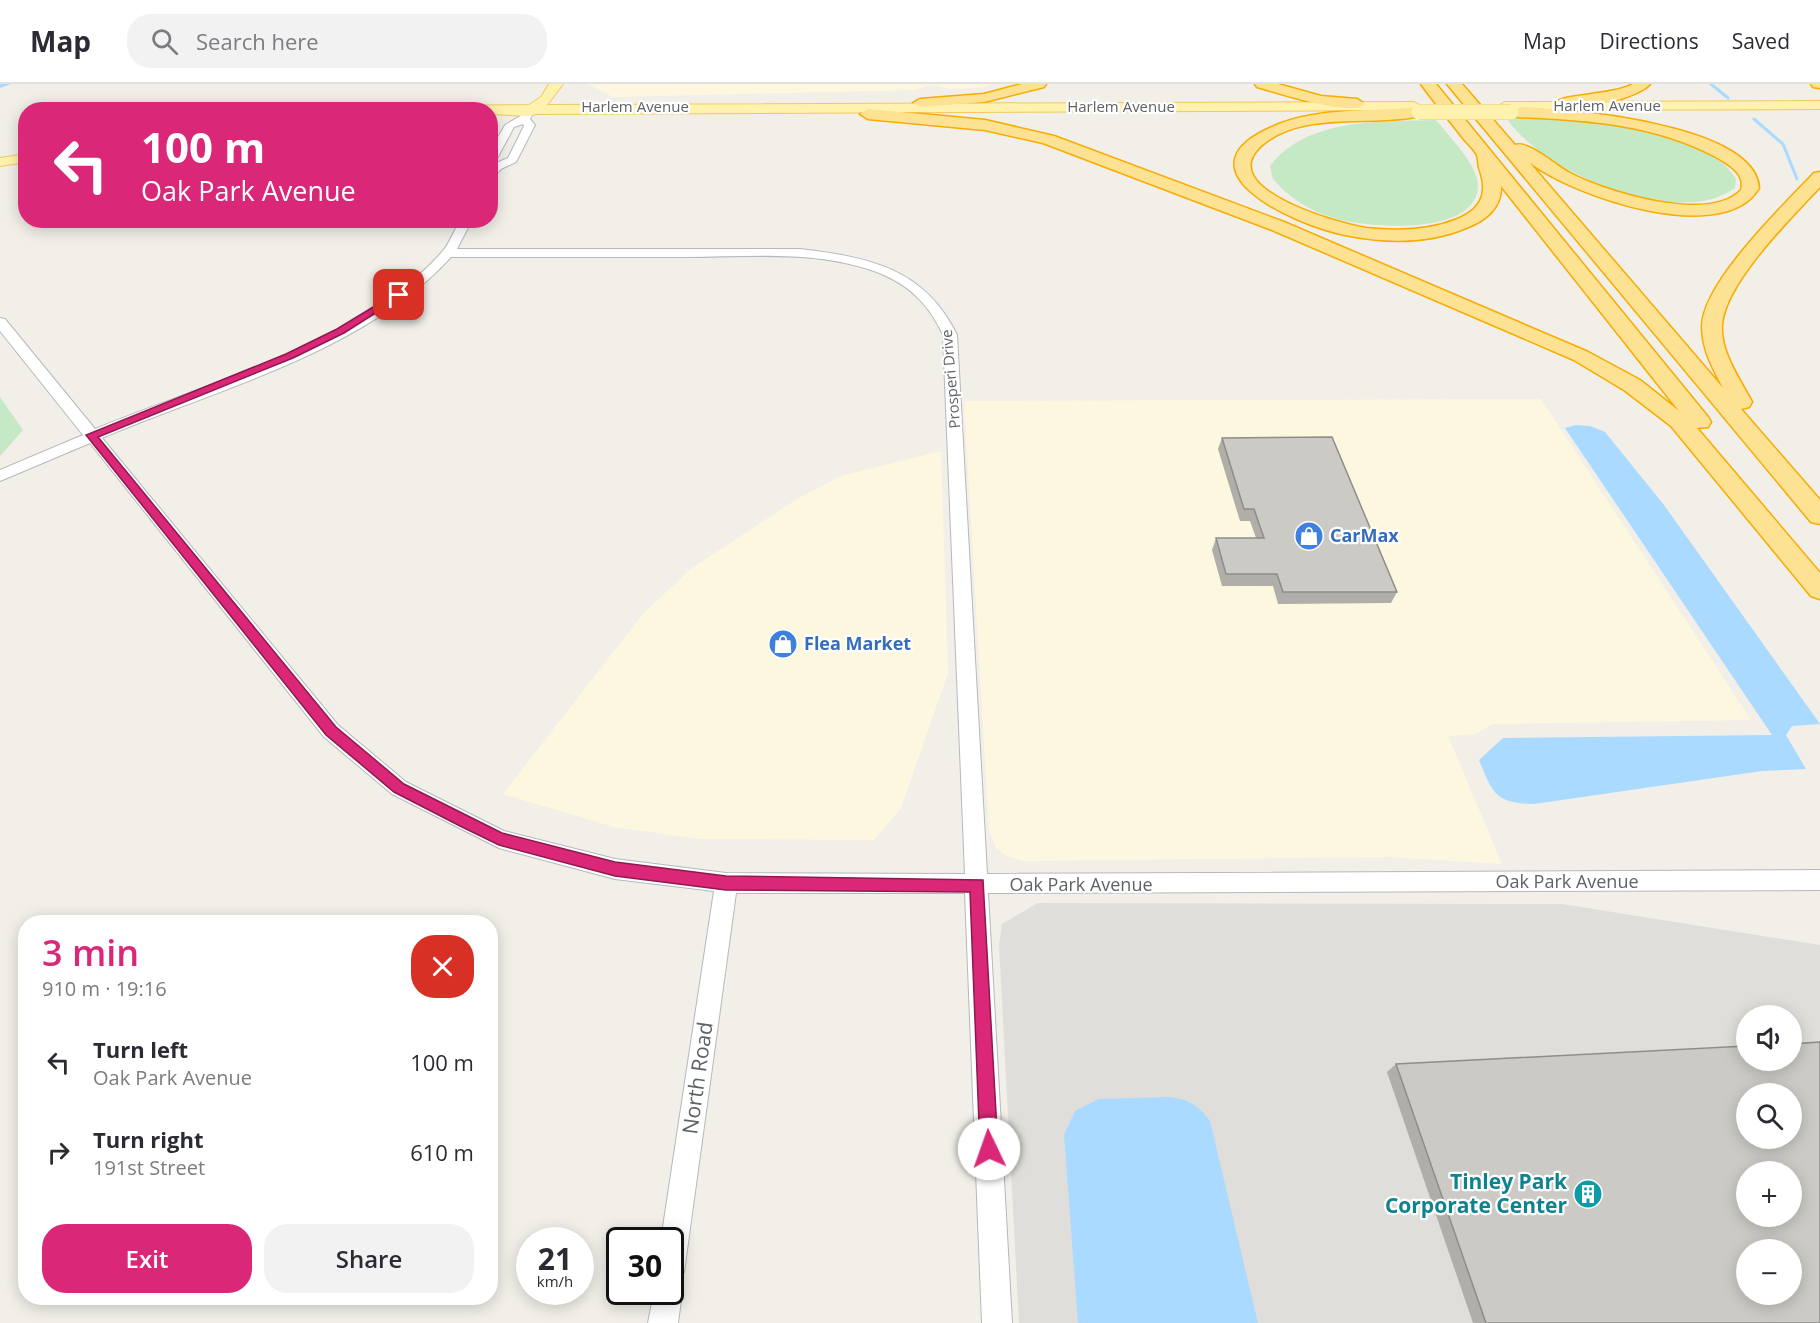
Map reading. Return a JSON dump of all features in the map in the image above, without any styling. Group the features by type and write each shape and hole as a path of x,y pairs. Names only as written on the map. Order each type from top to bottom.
{"highway":[{"path":"863,110 973,100 1039,84"},
{"path":"1262,84 1320,100 1377,105"},
{"path":"1428,84 1820,570"},
{"path":"1454,84 1820,516"},
{"path":"1511,110 1609,98 1642,84"},
{"path":"1417,109 1327,118 1284,128 1253,146 1243,163 1244,173 1252,187 1268,201 1311,220 1370,233 1419,234 1454,227 1475,218 1486,208 1494,192 1482,152"},
{"path":"863,110 985,125 1048,139 1278,226 1581,356 1632,385 1679,421 1820,590"},
{"path":"1485,120 1499,126 1528,154 1553,171 1596,190 1630,201 1670,207 1707,208 1738,201 1748,195 1751,188 1749,176 1738,163 1707,146 1677,135 1606,119 1511,110"},
{"path":"1761,445 1720,363 1712,323 1718,303 1735,277 1820,177"}],"main road":[{"path":"528,114 532,100 542,84"},
{"path":"528,114 546,100 556,84"},
{"name":"Harlem Avenue","path":"498,114 1377,105 1417,109"},
{"name":"Harlem Avenue","path":"1511,110 1820,105"},
{"name":"Harlem Avenue","path":"863,110 1417,109 1820,112"},
{"name":"Harlem Avenue","path":"498,113 528,114"},
{"path":"0,162 18,159"},
{"path":"0,169 18,166"}],"street":[{"path":"498,153 510,126 528,114 530,125 512,160 498,163"},
{"path":"0,476 91,435 264,367 340,331 399,295 448,253 462,228"},
{"name":"Prosperi Drive","path":"448,253 800,253 828,256 878,268 910,284 934,304 945,319 950,336 978,885 997,1323"},
{"name":"Oak Park Avenue","path":"0,322 331,731 399,788 499,839 615,869 726,883 978,885 1820,880"},
{"name":"North Road","path":"676,1227 726,883"},
{"path":"663,1323 666,1305"}],"shaded area":[{"path":"588,84 992,84 980,88 951,89 931,85 913,90 613,97"},
{"path":"1541,399 1751,720 1492,724 1476,734 1448,736 1502,864 1389,857 1025,861 1008,857 996,848 989,830 964,401"},
{"name":"Flea Market","path":"941,451 948,673 901,808 874,840 701,839 614,827 503,794 642,615 692,568 797,499 841,476"},
{"path":"1038,903 1562,904 1820,945 1820,1323 1019,1323 999,945 1002,924"}],"green space":[{"path":"1507,118 1597,123 1665,135 1695,146 1719,160 1736,179 1735,188 1712,199 1685,203 1656,200 1625,193 1595,183 1543,154 1519,134"},
{"path":"1436,120 1455,142 1477,178 1478,186 1473,202 1460,214 1418,225 1393,226 1349,222 1317,212 1301,203 1273,179 1270,166 1286,150 1304,138 1325,130 1369,123"},
{"path":"0,397 23,430 0,456"}],"water":[{"path":"1576,425 1590,426 1605,432 1664,505 1820,724 1792,726 1786,735 1806,769 1762,771 1534,804 1503,799 1492,789 1479,760 1503,738 1772,735 1565,428"},
{"path":"1168,1097 1182,1099 1192,1104 1210,1121 1258,1323 1078,1323 1064,1135 1075,1111 1099,1099"}],"building":[{"name":"CarMax","path":"1332,437 1397,592 1283,592 1277,574 1226,574 1216,538 1264,538 1254,509 1244,509 1222,438"},
{"name":"Tinley Park Corporate Center","path":"1820,1042 1820,1323 1486,1323 1396,1064 1736,1047 1736,1071 1802,1071 1802,1043"}],"waterway":[{"path":"0,86 7,84"},
{"path":"1711,84 1728,98"},
{"path":"1754,119 1783,144 1797,179"}],"place":[{"name":"CarMax","path":"1309,536"},
{"name":"Flea Market","path":"783,644"},
{"name":"Tinley Park Corporate Center","path":"1588,1194"}],"route":[{"path":"399,295 340,331 289,356 91,435 331,731 399,788 465,822 499,839 615,869 726,883 978,885 989,1149"}]}
